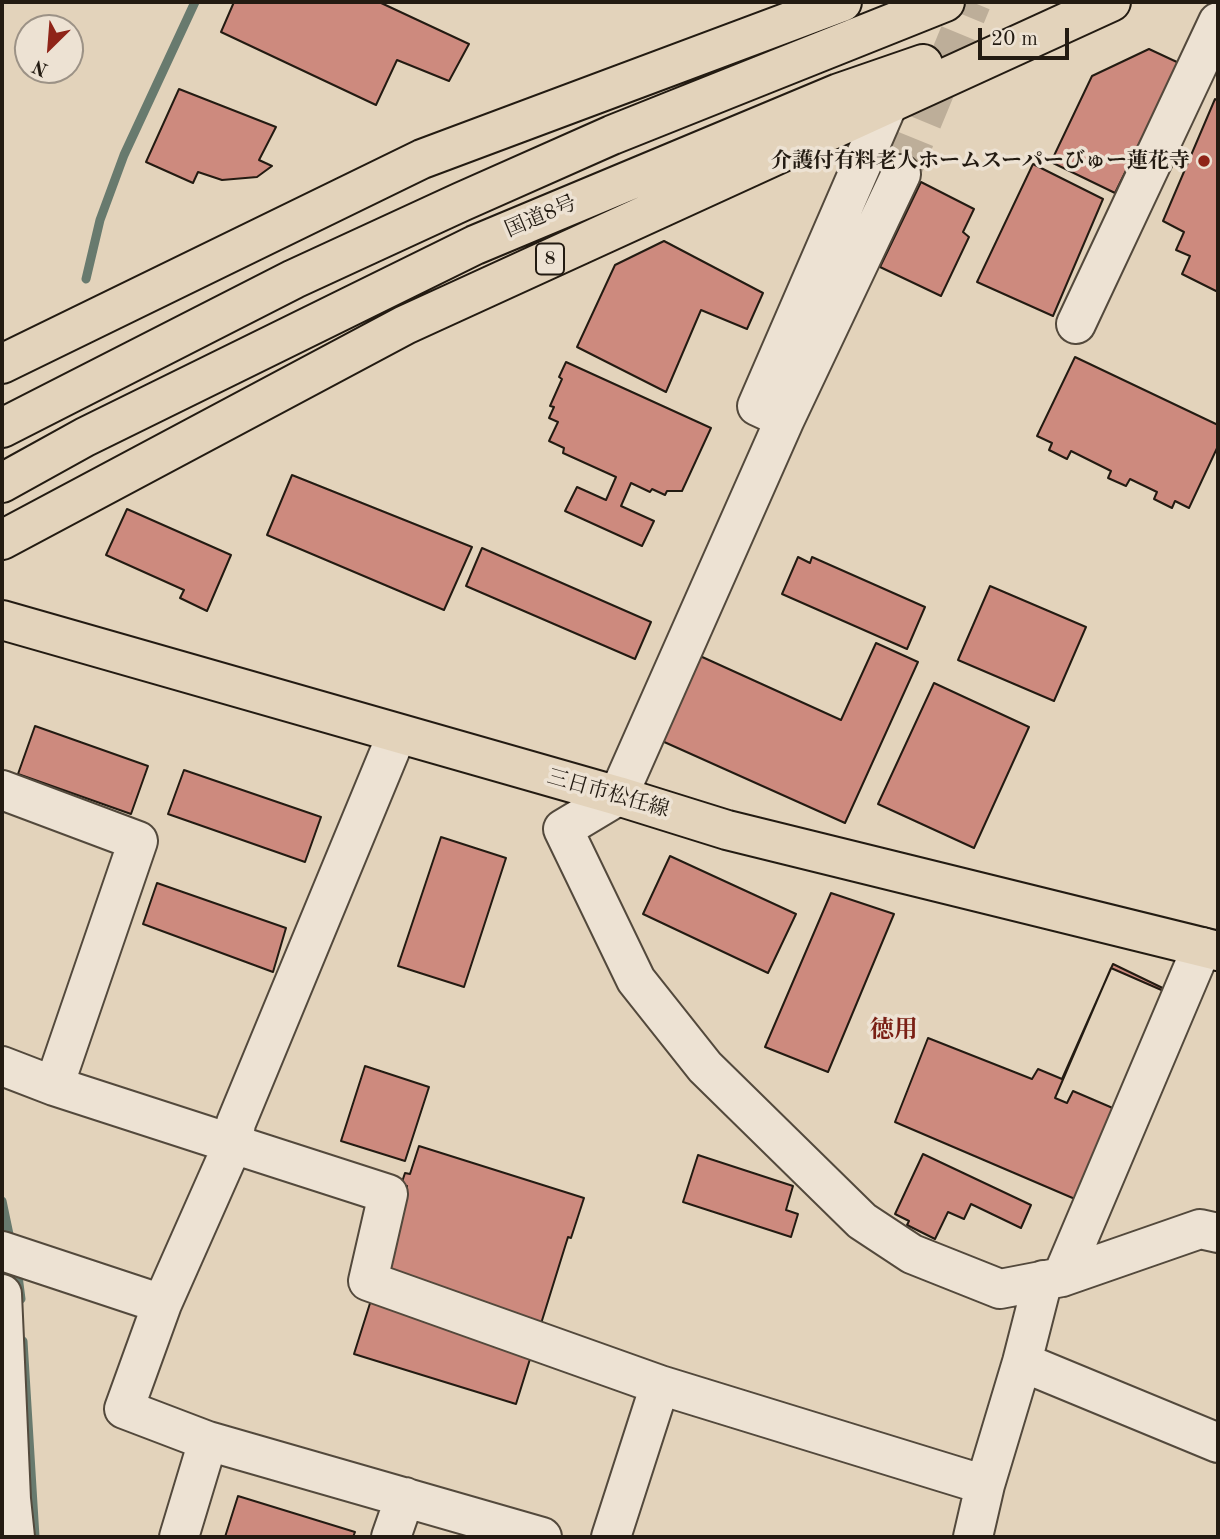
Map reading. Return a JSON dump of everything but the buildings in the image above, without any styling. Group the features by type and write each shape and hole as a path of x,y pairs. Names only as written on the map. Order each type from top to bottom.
{"main road":[{"path":"2,364 422,159 842,2"},
{"path":"2,428 294,279 612,135 945,2"},
{"name":"国道8号","path":"2,483 85,437 475,245 839,93 1103,2"},
{"name":"8","path":"2,540 405,326 1111,2"},
{"name":"三日市松任線","path":"2,620 618,796 727,830 1210,949"}],"street":[{"path":"1076,324 1218,22"},
{"path":"785,419 757,406 888,104"},
{"path":"901,174 785,419 618,796 563,829 636,980 705,1067 862,1221 912,1254 1000,1289 1053,1278 1200,1230 1218,1233"},
{"path":"397,734 236,1124 233,1144 162,1304 124,1409 208,1441 542,1537"},
{"path":"2,790 138,841 54,1086"},
{"path":"976,1536 985,1485 1022,1362 1053,1278 1210,949"},
{"path":"2,1066 54,1086 388,1194 368,1282 660,1385 985,1485"},
{"path":"14,1255 162,1304"},
{"path":"2,1294 10,1499 15,1537"},
{"path":"1022,1362 1218,1443"},
{"path":"611,1537 660,1385"},
{"path":"179,1537 208,1441"},
{"path":"391,1537 405,1497"}],"waterway":[{"path":"86,279 100,220 124,155 195,2"},
{"path":"2,1201 11,1244"},
{"path":"17,1268 21,1299"},
{"path":"23,1341 35,1537"}],"tunnel":[{"path":"901,174 972,2"}],"place":[{"name":"介護付有料老人ホームスーパーびゅー蓮花寺","path":"1204,161"}],"district":[{"name":"徳用","path":"894,1031"}]}
